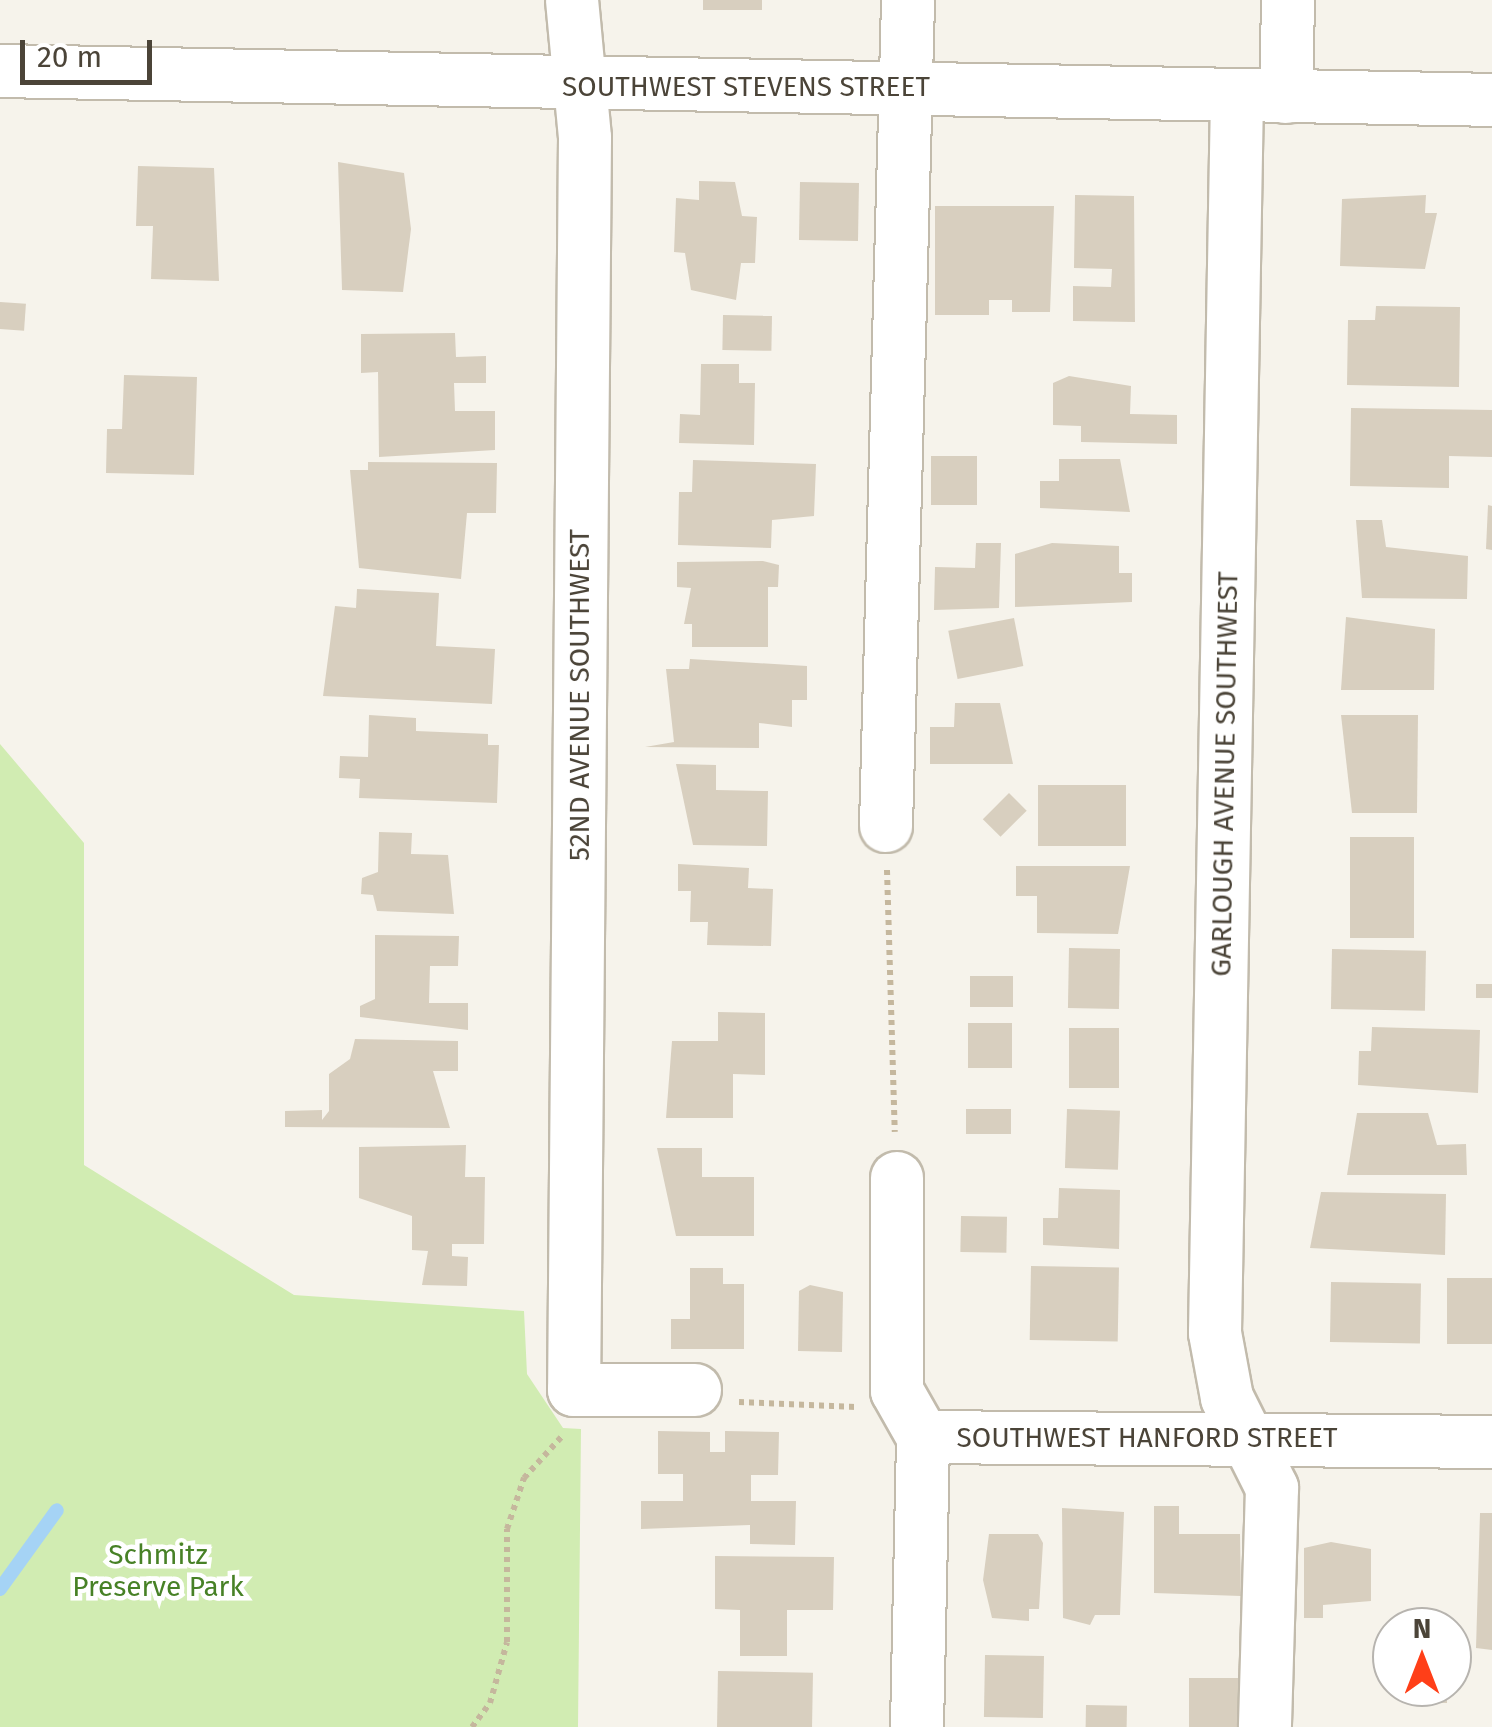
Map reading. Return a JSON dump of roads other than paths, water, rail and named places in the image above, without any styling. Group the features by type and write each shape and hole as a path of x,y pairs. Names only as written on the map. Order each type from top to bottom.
{"street":[{"name":"52ND AVENUE SOUTHWEST","path":"572,0 577,86 585,138 570,1411 695,1390"},
{"path":"886,826 908,0"},
{"name":"GARLOUGH AVENUE SOUTHWEST","path":"1265,1727 1272,1488 1254,1442 1228,1398 1215,1332 1262,97 1288,0"},
{"name":"SOUTHWEST STEVENS STREET","path":"0,71 577,86 907,88 1492,100"},
{"path":"897,1178 897,1391 923,1437 917,1727"},
{"name":"SOUTHWEST HANFORD STREET","path":"923,1437 1492,1442"}],"waterway":[{"path":"0,1589 57,1510"}],"park label":[{"name":"Schmitz Preserve Park","path":"158,1571"}]}
